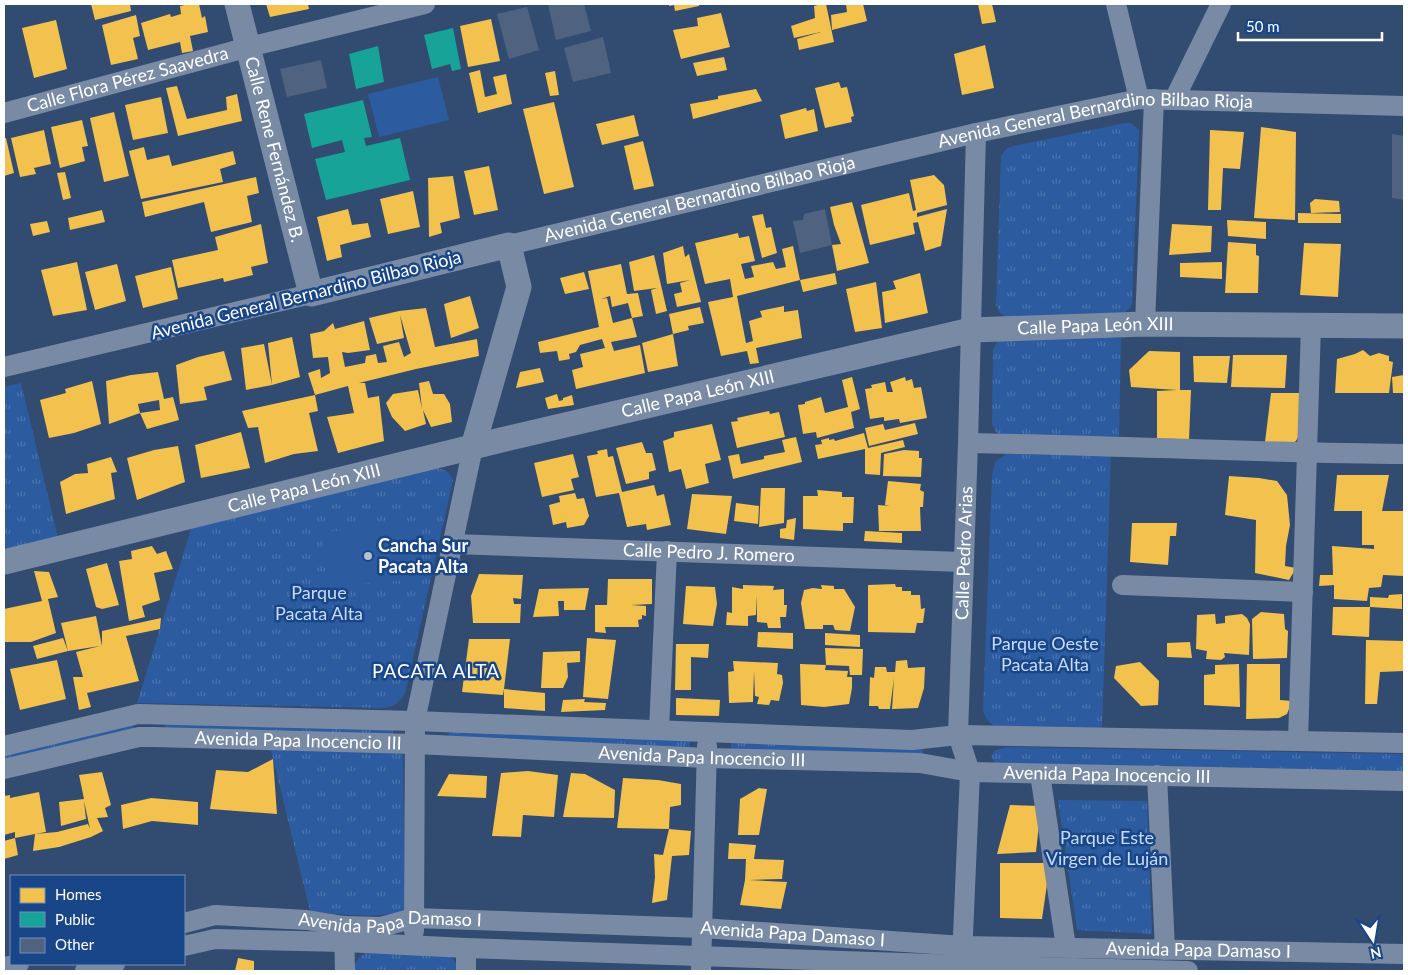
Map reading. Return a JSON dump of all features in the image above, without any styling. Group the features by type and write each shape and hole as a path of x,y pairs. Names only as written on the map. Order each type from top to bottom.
{"street":[{"name":"Calle Rene Fernández B.","path":"237,4 311,294"},
{"name":"Calle Flora Pérez Saavedra","path":"4,113 249,48 425,4"},
{"path":"1116,4 1155,99 1145,324"},
{"path":"1155,99 1221,4"},
{"name":"Avenida General Bernardino Bilbao Rioja","path":"4,367 976,134 1155,99 1404,106"},
{"name":"Calle Pedro Arias","path":"962,968 970,772 958,735 976,134"},
{"path":"413,945 415,721 473,447 519,287 508,246"},
{"name":"Calle Papa León XIII","path":"4,562 473,447 971,330 1145,324 1404,326"},
{"path":"1298,741 1312,325"},
{"path":"968,443 1109,445 1307,453 1404,454"},
{"name":"Calle Pedro J. Romero","path":"454,544 963,562"},
{"path":"659,730 667,551"},
{"path":"1122,585 1303,592"},
{"name":"Avenida Papa Inocencio III","path":"4,746 138,714 415,721 912,740 958,735 1404,742"},
{"path":"154,737 155,714"},
{"path":"701,964 708,732"},
{"name":"Avenida Papa Inocencio III","path":"4,769 139,737 154,737 415,744 707,758 920,763 970,772 1404,782"},
{"path":"1040,774 1066,947"},
{"path":"1157,775 1165,950"},
{"name":"Avenida Papa Damaso I","path":"185,923 215,916 307,920 345,934 413,945 701,964 1188,971"},
{"name":"Avenida Papa Damaso I","path":"185,946 215,939 345,934 414,918 702,928 963,946 1404,954"},
{"path":"344,971 345,934"},
{"path":"466,948 466,971"},
{"path":"85,971 111,965"}],"green space":[{"path":"438,77 449,120 379,137 368,94"},
{"path":"1131,123 1139,130 1132,303 1130,308 1124,313 1007,317 1003,315 996,304 1001,156 1007,148 1014,146"},
{"path":"1009,338 1121,338 1119,438 1001,435 996,432 992,424 993,350 997,342"},
{"path":"21,383 59,542 7,555 4,540 4,387"},
{"name":"Parque Oeste Pacata Alta","path":"1006,454 1111,455 1102,730 996,727 988,720 984,713 992,475 995,462"},
{"name":"Parque Pacata Alta","path":"435,468 446,471 453,480 405,694 398,702 384,708 137,703 191,529"},
{"name":"Cancha Sur Pacata Alta","path":"408,526 412,580 327,586 323,532"},
{"path":"165,720 393,727 393,735 165,728"},
{"path":"133,722 134,730 4,761 4,753"},
{"path":"449,731 690,740 690,748 448,739"},
{"path":"731,742 923,748 923,756 731,750"},
{"path":"1006,747 1404,754 1404,771 995,763 991,757 994,751"},
{"path":"271,750 403,753 405,912 346,915 310,911"},
{"name":"Parque Este Virgen de Luján","path":"1058,800 1147,801 1152,934 1077,930"},
{"path":"365,953 446,955 455,961 459,971 353,971 357,961"}],"building: Homes":[{"path":"91,4 130,4 131,11 95,20"},
{"path":"199,4 202,18 205,16 208,32 190,36 193,51 182,53 180,42 148,50 141,23 170,14 171,17 181,14 180,6"},
{"path":"266,4 308,4 309,9 270,17"},
{"path":"669,4 699,4 699,6 675,11 674,5 669,6"},
{"path":"826,4 834,42 799,50 797,39 821,32 794,38 791,26 815,18 814,6"},
{"path":"846,4 863,4 867,21 832,30 831,15 847,12"},
{"path":"978,4 992,4 996,22 982,24"},
{"path":"721,13 730,47 681,59 673,30 698,26 697,18"},
{"path":"136,15 140,36 133,38 138,59 111,65 102,25"},
{"path":"491,19 500,61 468,67 460,26"},
{"path":"56,20 67,69 34,78 22,28"},
{"path":"985,45 994,88 962,95 954,54"},
{"path":"724,57 727,70 697,76 693,63"},
{"path":"480,70 485,97 497,94 493,77 506,74 512,104 478,113 469,73"},
{"path":"555,71 559,95 550,96 545,73"},
{"path":"839,82 841,88 847,87 854,116 851,117 852,122 825,128 815,88"},
{"path":"177,86 187,119 227,110 226,97 237,94 242,121 178,136 166,88"},
{"path":"756,89 762,101 693,119 690,104 718,99 718,96"},
{"path":"161,97 168,133 133,140 125,105"},
{"path":"554,102 574,187 544,194 523,109"},
{"path":"806,108 807,111 814,109 818,131 785,139 780,115"},
{"path":"114,112 129,176 104,182 90,118"},
{"path":"634,115 639,136 602,145 596,124"},
{"path":"82,120 88,146 82,147 85,161 60,168 51,127"},
{"path":"1261,127 1296,132 1295,220 1254,218"},
{"path":"44,130 51,164 34,168 36,174 20,177 11,138"},
{"path":"1210,130 1244,132 1240,169 1223,168 1221,210 1208,210"},
{"path":"4,138 6,138 14,173 4,176"},
{"path":"643,141 654,186 634,190 624,146"},
{"path":"144,147 147,160 169,155 172,166 233,151 236,164 220,169 223,182 141,199 129,151"},
{"path":"489,166 498,210 474,215 464,171"},
{"path":"65,172 71,198 63,200 57,173"},
{"path":"934,175 944,185 947,205 917,213 917,217 947,209 941,246 925,251 918,222 913,223 915,234 870,245 861,205 909,193 913,211 916,210 910,180"},
{"path":"453,176 460,218 440,223 442,233 429,237 428,178"},
{"path":"256,177 259,193 247,196 252,222 211,232 204,202 145,217 142,202"},
{"path":"413,191 420,227 388,234 380,199"},
{"path":"1315,199 1339,201 1340,212 1311,213 1310,203"},
{"path":"852,202 869,263 837,271 832,245 841,244 830,207"},
{"path":"348,209 352,225 368,223 371,237 340,245 342,257 327,261 317,217"},
{"path":"102,210 105,222 70,230 68,218"},
{"path":"1298,213 1341,214 1341,223 1298,223"},
{"path":"763,214 766,228 771,227 777,253 762,258 752,216"},
{"path":"1227,220 1266,222 1266,239 1228,236"},
{"path":"47,221 50,232 33,236 30,224"},
{"path":"261,224 268,263 251,267 253,275 224,282 223,278 178,288 172,260 218,250 215,237"},
{"path":"1172,224 1212,226 1211,252 1169,255"},
{"path":"738,233 739,238 749,236 755,261 741,264 745,279 754,277 751,266 773,262 776,269 786,267 782,249 793,246 800,280 737,296 746,343 753,341 749,321 762,317 760,311 784,306 784,312 798,310 802,338 756,348 759,363 750,364 747,351 721,356 708,302 733,297 730,279 705,284 695,243"},
{"path":"1228,242 1256,244 1256,255 1259,256 1258,293 1225,293"},
{"path":"1304,243 1341,244 1338,297 1300,295"},
{"path":"683,246 685,257 689,254 701,302 677,307 674,294 682,292 680,283 690,280 667,284 663,253"},
{"path":"654,255 667,311 656,314 651,290 657,288 634,291 629,262"},
{"path":"77,262 87,310 53,316 41,270"},
{"path":"1222,262 1222,279 1180,277 1180,263"},
{"path":"117,264 126,301 95,310 85,272"},
{"path":"621,264 627,294 638,293 643,316 632,318 637,337 611,342 614,351 640,345 645,373 576,389 572,370 583,367 580,354 605,348 602,339 580,345 576,352 569,354 570,359 559,361 557,351 540,353 538,342 599,327 588,271","holes":["610,296 612,307 628,303 632,318 613,323 607,298 601,299"]},
{"path":"171,267 178,299 143,308 135,276"},
{"path":"584,272 589,289 565,294 560,278"},
{"path":"835,273 837,284 803,292 800,280"},
{"path":"920,273 928,313 885,323 882,292 896,289 893,281"},
{"path":"876,282 882,328 855,332 846,289"},
{"path":"470,296 479,328 451,338 444,304"},
{"path":"700,307 704,323 688,326 689,330 673,334 669,314"},
{"path":"426,308 435,347 477,339 479,356 359,383 365,383 368,398 379,396 384,441 338,453 327,417 354,413 348,386 315,395 308,373 320,369 321,378 330,373 328,357 313,358 310,334 324,331 333,323 335,329 364,321 370,350 342,352 345,367 365,363 366,356 376,354 378,363 387,362 383,346 399,342 404,357 411,353 400,315 404,338 377,344 369,318 399,311"},
{"path":"673,334 678,366 648,372 642,343"},
{"path":"292,337 300,377 272,385 268,343"},
{"path":"264,344 272,385 246,390 241,348"},
{"path":"1363,350 1370,356 1379,353 1389,356 1389,361 1393,362 1389,393 1335,393 1337,359"},
{"path":"224,351 232,380 204,387 207,400 180,404 176,365 198,357"},
{"path":"1149,351 1180,352 1180,390 1191,390 1189,441 1157,440 1157,391 1177,390 1131,387 1129,370"},
{"path":"1233,355 1287,355 1285,388 1231,387"},
{"path":"1193,356 1230,356 1227,383 1194,382"},
{"path":"540,368 544,382 516,388 520,372"},
{"path":"158,372 164,399 173,397 179,420 147,429 140,413 109,424 106,381 131,375","holes":["159,400 160,410 140,413 138,404"]},
{"path":"1404,375 1404,393 1393,393 1392,377"},
{"path":"852,377 860,409 851,412 854,428 817,438 816,432 803,434 798,405 821,397 825,413 848,407 842,380"},
{"path":"905,377 906,381 912,379 914,388 921,387 927,418 900,423 899,419 884,421 884,417 870,419 865,389 872,388 871,385 885,382 887,392 893,392 890,382"},
{"path":"92,381 101,424 74,433 49,438 40,400 66,393 65,389"},
{"path":"429,381 433,394 444,394 450,404 452,422 431,427 423,410 426,424 405,431 392,417 386,403 393,394 418,390 422,409 419,383"},
{"path":"1271,393 1302,393 1300,433 1296,441 1291,444 1265,442"},
{"path":"557,394 559,401 572,395 574,405 548,409 545,398"},
{"path":"315,395 318,411 309,413 318,451 294,454 265,463 258,427 248,428 242,411"},
{"path":"769,411 770,414 779,412 785,437 737,448 731,422 738,421 737,418"},
{"path":"915,423 918,434 869,446 865,428 883,424 885,430"},
{"path":"712,424 721,460 705,464 709,483 686,489 681,469 669,472 663,441 674,437 674,432"},
{"path":"241,432 250,468 201,478 195,445"},
{"path":"864,433 868,448 903,440 905,447 881,453 880,475 865,474 865,449 818,459 815,445 822,444 821,440 829,438 829,440 834,439 835,441"},
{"path":"796,437 802,462 733,479 728,456 739,454 741,464 764,459 764,456 785,452 782,440"},
{"path":"642,442 646,453 652,453 656,470 649,472 649,479 626,484 616,448"},
{"path":"178,446 185,482 137,500 127,458 154,450"},
{"path":"607,449 608,457 613,456 622,492 654,485 657,496 664,494 671,525 647,530 646,524 627,527 619,493 596,497 587,456 598,454 597,451"},
{"path":"904,450 919,451 919,458 922,458 921,477 883,476 884,454"},
{"path":"573,454 579,477 571,479 574,490 542,497 534,463"},
{"path":"111,457 117,472 111,473 115,499 66,514 60,482 75,474 88,473 87,464"},
{"path":"1337,475 1389,475 1382,511 1404,511 1404,576 1383,575 1381,587 1369,588 1367,601 1334,599 1334,585 1319,586 1320,575 1333,575 1332,546 1374,549 1374,545 1362,545 1362,511 1334,511"},
{"path":"1229,476 1277,481 1287,495 1290,525 1285,566 1296,568 1289,580 1255,573 1256,520 1225,515"},
{"path":"888,481 921,484 920,490 924,492 923,507 920,507 921,531 879,531 878,505 890,506 885,505"},
{"path":"761,488 785,488 784,523 759,527"},
{"path":"817,490 842,492 842,497 854,497 853,523 843,523 843,531 803,529 803,496 818,496"},
{"path":"575,493 577,499 584,498 589,516 584,525 567,528 566,522 553,525 549,505 560,502 559,496"},
{"path":"692,494 732,496 726,534 687,529"},
{"path":"736,503 759,506 758,524 734,521"},
{"path":"796,518 794,540 780,538 780,529 786,528 787,520"},
{"path":"1132,523 1177,523 1176,536 1170,536 1168,565 1130,562"},
{"path":"865,531 902,533 902,543 864,541"},
{"path":"152,546 157,554 166,551 173,569 154,573 160,600 142,606 145,617 129,621 119,561 132,559 131,551"},
{"path":"107,563 119,605 102,609 96,607 86,569"},
{"path":"34,571 49,572 58,597 48,599 56,633 31,642 4,642 4,609 42,601"},
{"path":"479,574 523,575 521,599 513,598 514,604 521,604 520,623 473,623 471,596"},
{"path":"608,579 652,579 652,604 631,605 646,606 646,616 642,615 642,619 638,620 639,627 605,627 606,633 595,632 595,605 607,605"},
{"path":"895,584 896,587 902,587 902,591 911,591 911,595 920,595 921,609 925,608 923,623 917,623 915,633 868,632 868,585"},
{"path":"743,585 774,586 773,590 784,589 784,605 787,605 786,617 780,617 781,628 768,628 767,623 757,622 757,595 756,615 748,616 748,626 726,625 727,612 732,613 732,587 743,589"},
{"path":"821,585 834,586 834,589 844,589 855,607 850,631 835,630 833,625 823,625 823,629 805,629 801,603 804,590 822,589"},
{"path":"686,586 715,587 717,604 713,626 683,624"},
{"path":"589,588 585,610 564,610 564,601 558,601 559,616 533,617 539,589"},
{"path":"1402,594 1402,609 1370,607 1370,597 1388,598 1389,595"},
{"path":"1333,607 1370,607 1369,637 1332,635"},
{"path":"1261,612 1284,614 1285,629 1288,631 1287,658 1253,659 1252,619"},
{"path":"1215,614 1216,624 1225,623 1225,616 1242,614 1247,618 1250,624 1249,655 1224,653 1225,657 1221,660 1206,659 1207,651 1196,649 1197,615"},
{"path":"96,616 102,646 102,631 161,618 160,629 126,636 139,681 87,693 91,707 79,710 73,677 83,677 76,652 100,646 68,651 61,623"},
{"path":"758,632 793,633 793,649 757,647"},
{"path":"825,633 860,635 860,647 825,645"},
{"path":"63,638 68,651 37,659 33,646"},
{"path":"587,638 616,640 608,699 583,697"},
{"path":"469,639 510,639 503,695 462,692"},
{"path":"1366,640 1404,641 1404,671 1380,672 1377,704 1365,704"},
{"path":"1190,642 1192,658 1167,657 1167,643"},
{"path":"676,644 709,644 708,658 691,657 691,690 675,690"},
{"path":"825,648 863,649 862,675 850,675 849,666 826,665"},
{"path":"580,651 580,662 567,663 568,677 563,688 541,688 543,652"},
{"path":"57,660 66,699 20,710 10,669"},
{"path":"907,660 908,668 925,667 924,688 918,708 892,709 894,678 890,709 879,709 878,706 869,706 870,677 874,678 875,667 886,667 887,672 895,672 896,661"},
{"path":"733,661 778,663 777,674 782,675 783,683 779,701 771,700 769,705 757,704 759,697 755,696 754,671 753,702 729,703 728,672 734,671"},
{"path":"1140,662 1159,681 1158,705 1141,706 1114,678 1116,666"},
{"path":"800,664 826,665 825,670 848,671 847,677 852,677 849,704 824,707 801,705"},
{"path":"1239,664 1240,707 1204,705 1204,675 1215,674 1215,665"},
{"path":"1247,664 1280,664 1280,700 1292,701 1287,714 1279,718 1246,719"},
{"path":"504,689 545,693 545,711 504,708"},
{"path":"676,698 720,700 719,716 676,715"},
{"path":"585,699 584,702 606,703 605,710 561,712 563,700"},
{"path":"273,759 277,814 210,809 216,770 248,772"},
{"path":"528,771 558,775 554,817 523,815 521,837 492,836 501,773"},
{"path":"102,772 111,805 105,808 108,817 97,818 103,831 91,837 59,847 33,851 35,834 57,832 88,824 90,829 84,801 86,819 61,826 59,802 84,799 79,775"},
{"path":"571,773 585,774 615,790 614,818 563,817"},
{"path":"449,774 487,776 486,798 437,796"},
{"path":"623,778 658,780 681,784 681,805 670,807 669,829 617,828"},
{"path":"759,788 767,789 759,835 738,835 740,799"},
{"path":"39,792 46,832 15,838 15,832 4,835 4,796 10,795 10,798"},
{"path":"151,798 198,802 198,825 152,821 123,829 121,805"},
{"path":"1010,805 1041,806 1036,852 997,854"},
{"path":"669,829 691,831 689,855 672,856 667,900 652,903 655,877 654,854 663,855"},
{"path":"15,838 18,855 4,859 4,841"},
{"path":"729,843 756,845 754,859 784,860 782,879 749,880 787,882 781,909 740,905 745,880 746,859 728,859"},
{"path":"1000,863 1050,863 1042,919 1000,918"},
{"path":"238,958 254,961 254,971 235,971"}],"building: Public":[{"path":"453,28 461,69 452,71 450,64 432,69 424,35"},
{"path":"378,46 384,82 356,89 349,54"},
{"path":"363,100 372,137 364,138 366,146 400,138 410,180 326,200 315,159 345,152 342,140 312,148 304,114"}],"building: Other":[{"path":"548,4 584,4 591,31 556,40"},
{"path":"527,7 539,50 509,59 497,14"},
{"path":"603,37 611,73 573,82 564,48"},
{"path":"321,60 327,88 287,97 280,69"},
{"path":"1392,134 1404,136 1404,200 1392,198"},
{"path":"825,209 832,245 800,253 793,221 803,220 804,214"}],"place":[{"name":"Cancha Sur Pacata Alta","path":"368,556"}],"district":[{"name":"PACATA ALTA","path":"436,671"}]}
